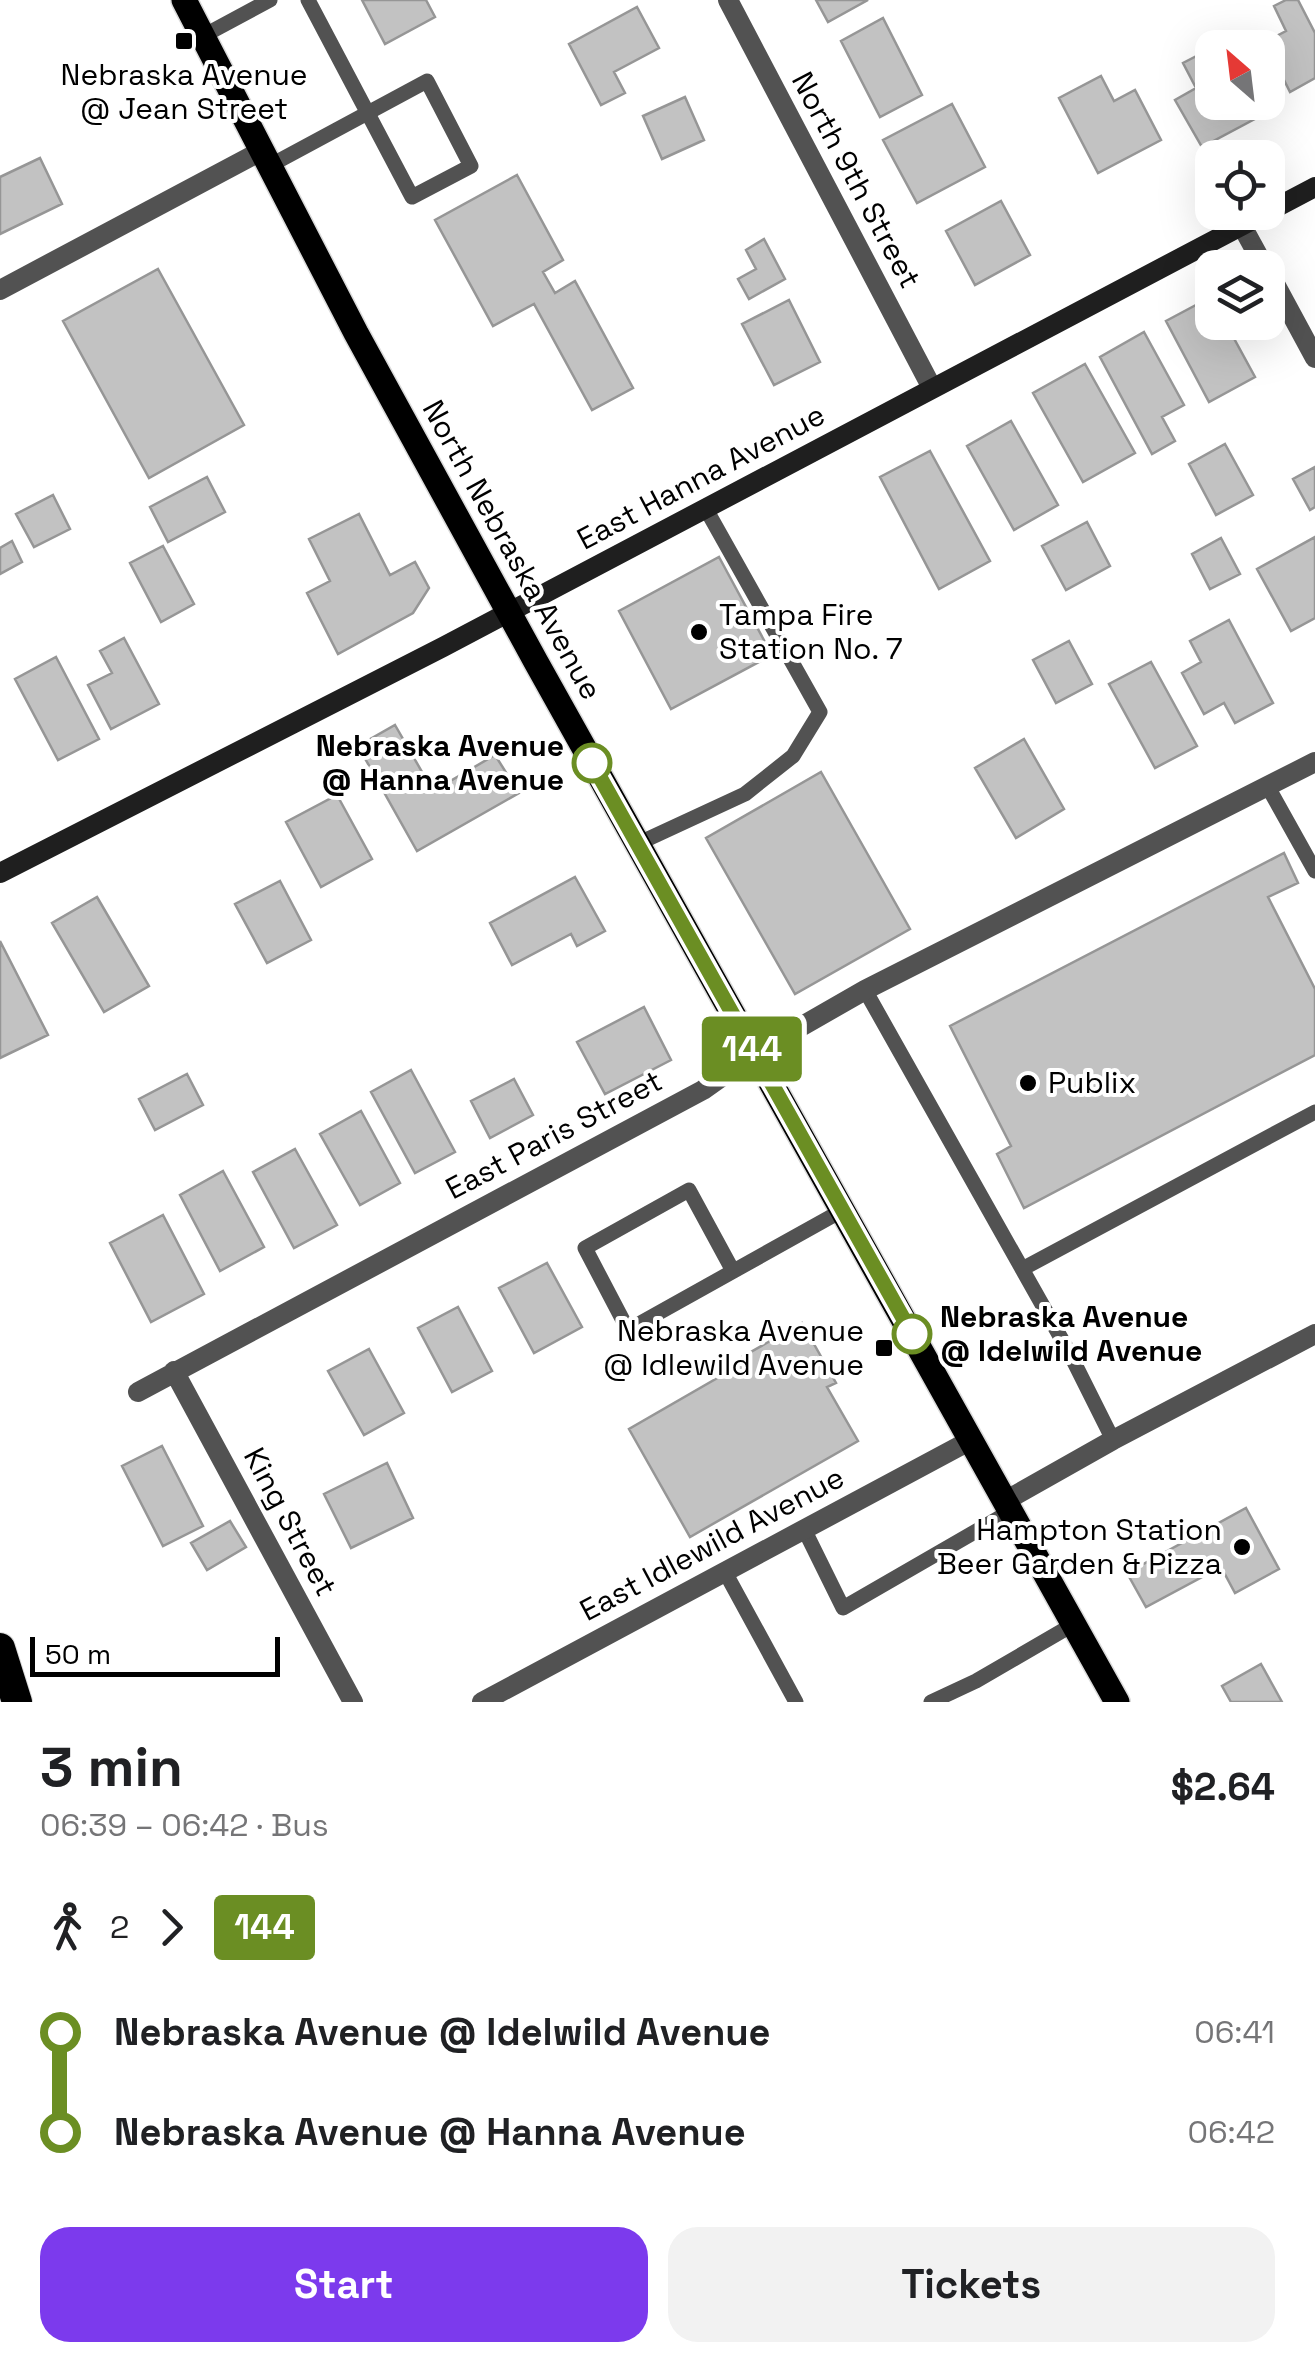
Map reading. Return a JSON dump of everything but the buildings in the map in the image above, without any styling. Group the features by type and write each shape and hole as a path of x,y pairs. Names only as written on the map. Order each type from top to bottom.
{"highway":[{"path":"0,1648 18,1702"}],"main road":[{"name":"North Nebraska Avenue","path":"184,0 356,333 509,613 1117,1702"}],"street":[{"name":"North 9th Street","path":"728,0 932,388"},
{"path":"0,290 267,157"},
{"name":"East Hanna Avenue","path":"1285,203 1315,187"},
{"name":"East Hanna Avenue","path":"0,874 509,613 1234,230"},
{"path":"1285,304 1315,358"},
{"name":"East Paris Street","path":"138,1392 703,1090 755,1053 866,990 1315,762"},
{"path":"1008,1506 1113,1440 1315,1334"},
{"name":"King Street","path":"174,1372 353,1702"},
{"name":"East Idlewild Avenue","path":"482,1702 971,1440"}],"lane":[{"path":"203,36 270,0"},
{"path":"267,157 368,113 427,81 471,166 412,197 368,113 308,0"},
{"path":"637,844 745,794 793,756 820,712 706,508"},
{"path":"1268,787 1315,870"},
{"path":"866,990 1070,1354 1113,1440"},
{"path":"1022,1269 1315,1112"},
{"path":"733,1271 689,1190 585,1248 628,1330 843,1210"},
{"path":"804,1529 843,1608 1008,1506"},
{"path":"725,1572 796,1702"},
{"path":"931,1702 1074,1624"}],"bus line":[{"name":"144","path":"592,763 912,1334"}],"place":[{"name":"Nebraska Avenue @ Jean Street","path":"184,41"},
{"name":"Tampa Fire Station No. 7","path":"699,632"},
{"name":"Nebraska Avenue @ Hanna Avenue","path":"592,763"},
{"name":"Publix","path":"1028,1083"},
{"name":"Nebraska Avenue @ Idelwild Avenue","path":"912,1334"},
{"name":"Nebraska Avenue @ Idlewild Avenue","path":"884,1348"},
{"name":"Hampton Station Beer Garden & Pizza","path":"1242,1547"}]}
